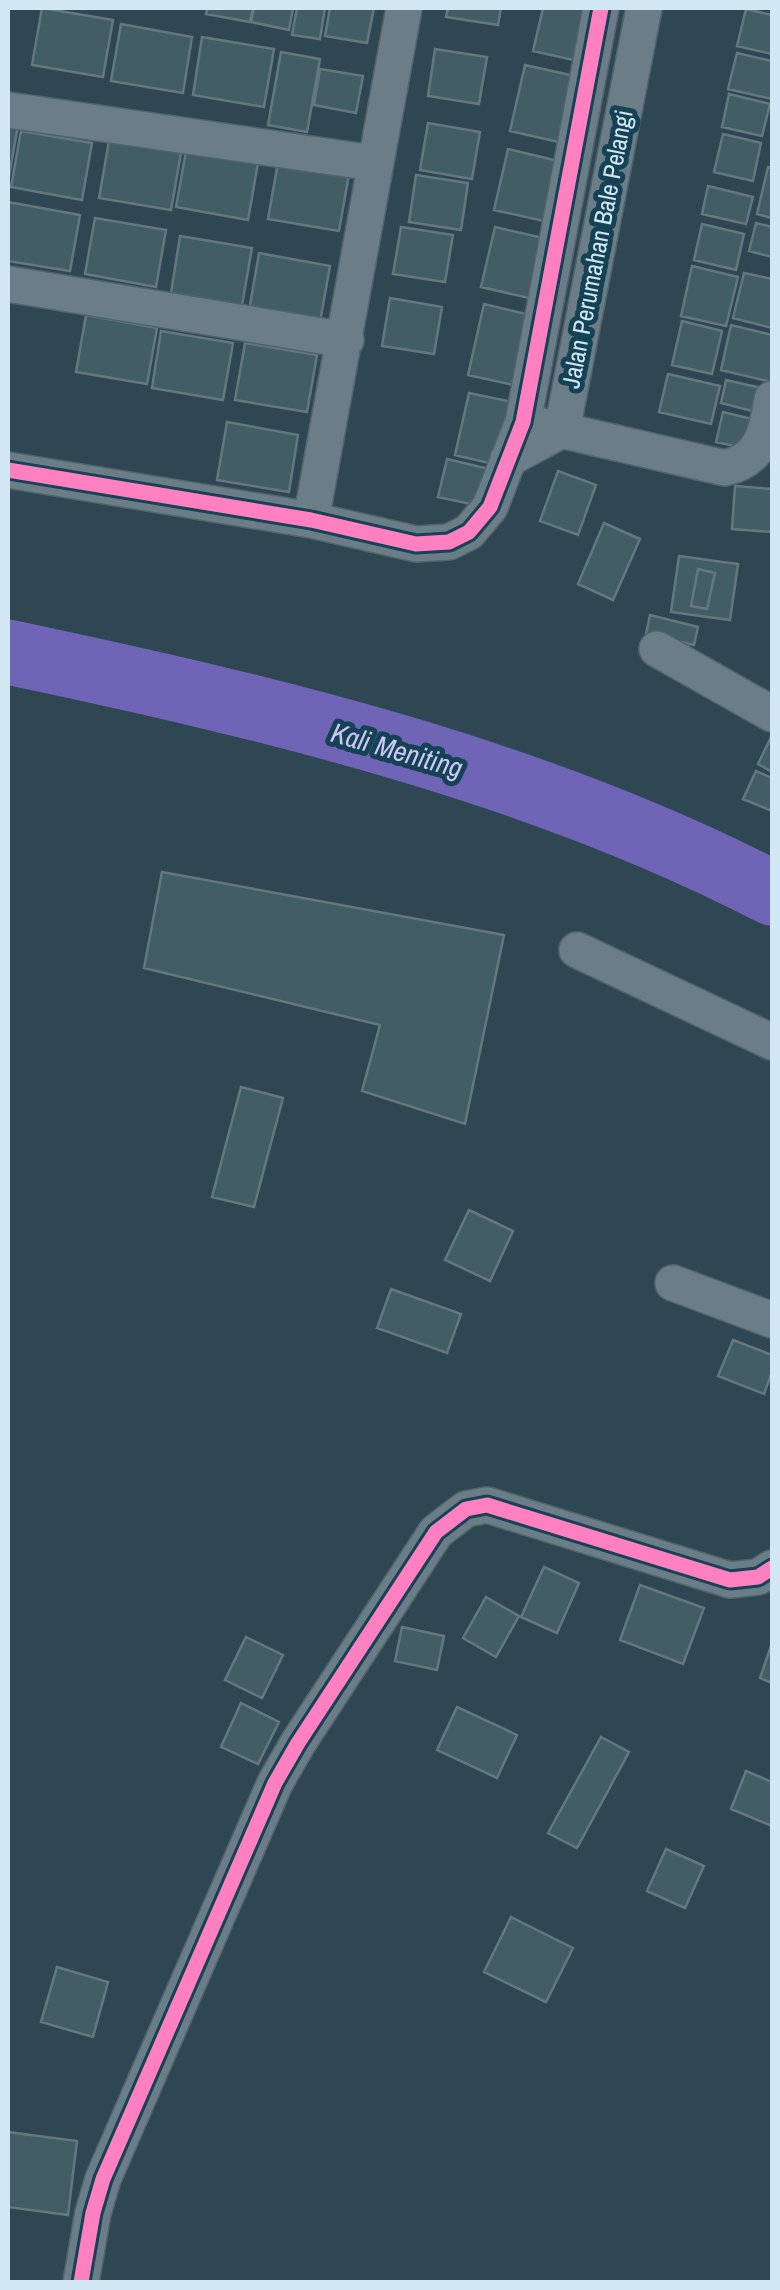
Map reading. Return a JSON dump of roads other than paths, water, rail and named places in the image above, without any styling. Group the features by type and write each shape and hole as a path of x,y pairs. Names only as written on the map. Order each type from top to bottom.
{"street":[{"path":"311,520 404,8"},
{"path":"8,470 311,520 416,544 449,542 485,517 523,422 601,8"},
{"name":"Jalan Perumahan Bale Pelangi","path":"562,430 644,8"},
{"path":"8,110 373,163"},
{"path":"8,284 346,340"},
{"path":"523,422 725,468 740,464 758,450 772,398"},
{"path":"508,459 562,430"},
{"path":"657,649 772,714"},
{"path":"577,950 772,1042"},
{"path":"673,1283 772,1320"},
{"path":"82,2282 92,2213 104,2179 275,1783 312,1720 448,1518 466,1509 504,1508 730,1580 770,1572"}],"waterway":[{"name":"Kali Meniting","path":"8,652 302,720 495,777 589,811 772,893"}]}
